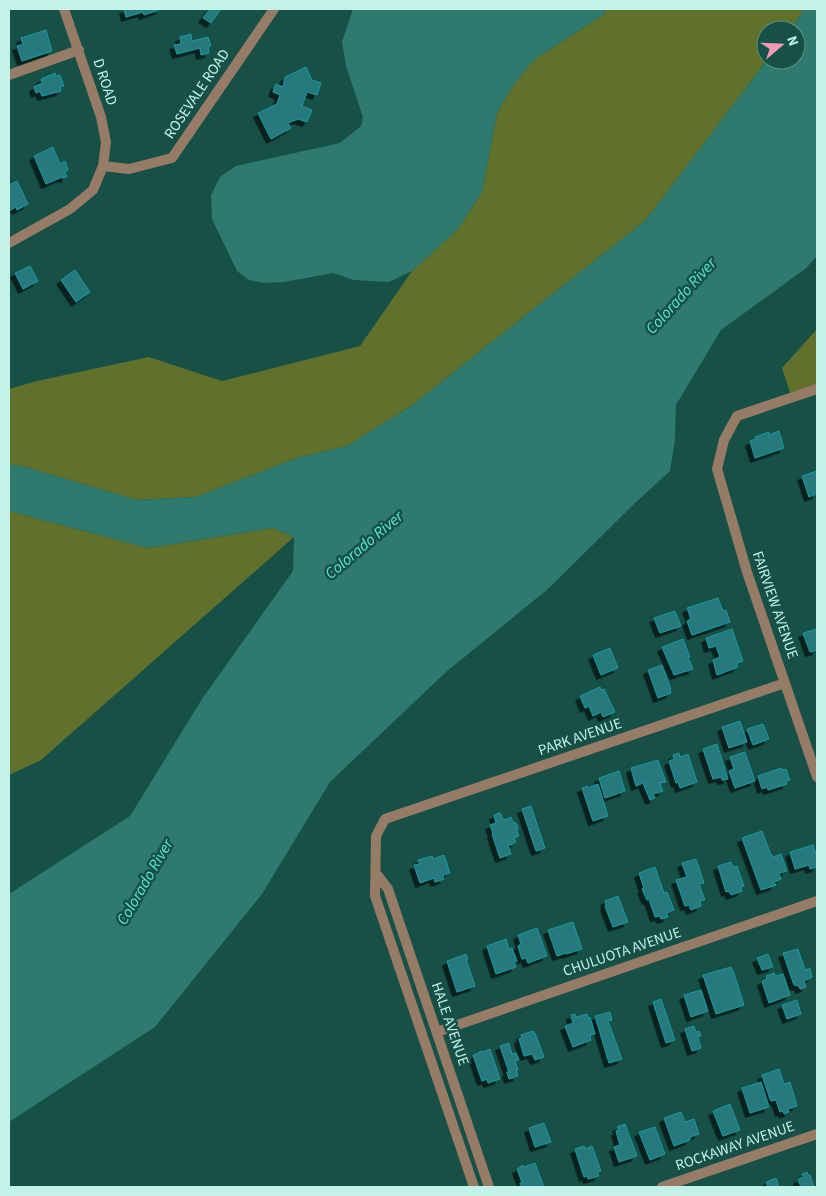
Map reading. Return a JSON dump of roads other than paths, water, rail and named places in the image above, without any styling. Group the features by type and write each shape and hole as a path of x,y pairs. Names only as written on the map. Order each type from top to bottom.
{"street":[{"name":"D ROAD","path":"64,9 101,117 106,142 103,166"},
{"name":"ROSEVALE ROAD","path":"103,166 128,169 172,158 274,9"},
{"path":"9,75 79,50"},
{"path":"9,243 70,209 93,190 103,166"},
{"name":"FAIRVIEW AVENUE","path":"817,389 737,416 724,440 717,469 747,572 817,777"},
{"name":"PARK AVENUE","path":"386,819 785,683"},
{"name":"HALE AVENUE","path":"386,819 376,836 375,896 474,1187"},
{"name":"HALE AVENUE","path":"376,873 388,889 489,1187"},
{"name":"CHULUOTA AVENUE","path":"437,1032 817,901"},
{"name":"ROCKAWAY AVENUE","path":"662,1187 817,1134"}],"water":[{"path":"353,9 606,9 603,15 535,59 513,85 497,113 482,192 458,229 412,271 389,282 354,280 333,273 284,282 264,283 249,280 237,271 212,219 211,195 220,177 236,166 340,143 361,126 363,117 346,66 342,42"},
{"name":"Colorado River","path":"805,9 817,9 817,256 805,269 721,330 676,405 675,440 670,471 548,589 446,672 330,782 262,894 155,1027 9,1122 9,894 130,816 202,699 293,571 294,537 273,528 148,548 9,511 9,465 22,466 137,500 196,497 297,458 347,446 411,406 646,220 759,70 806,70 806,20 797,20"}]}
